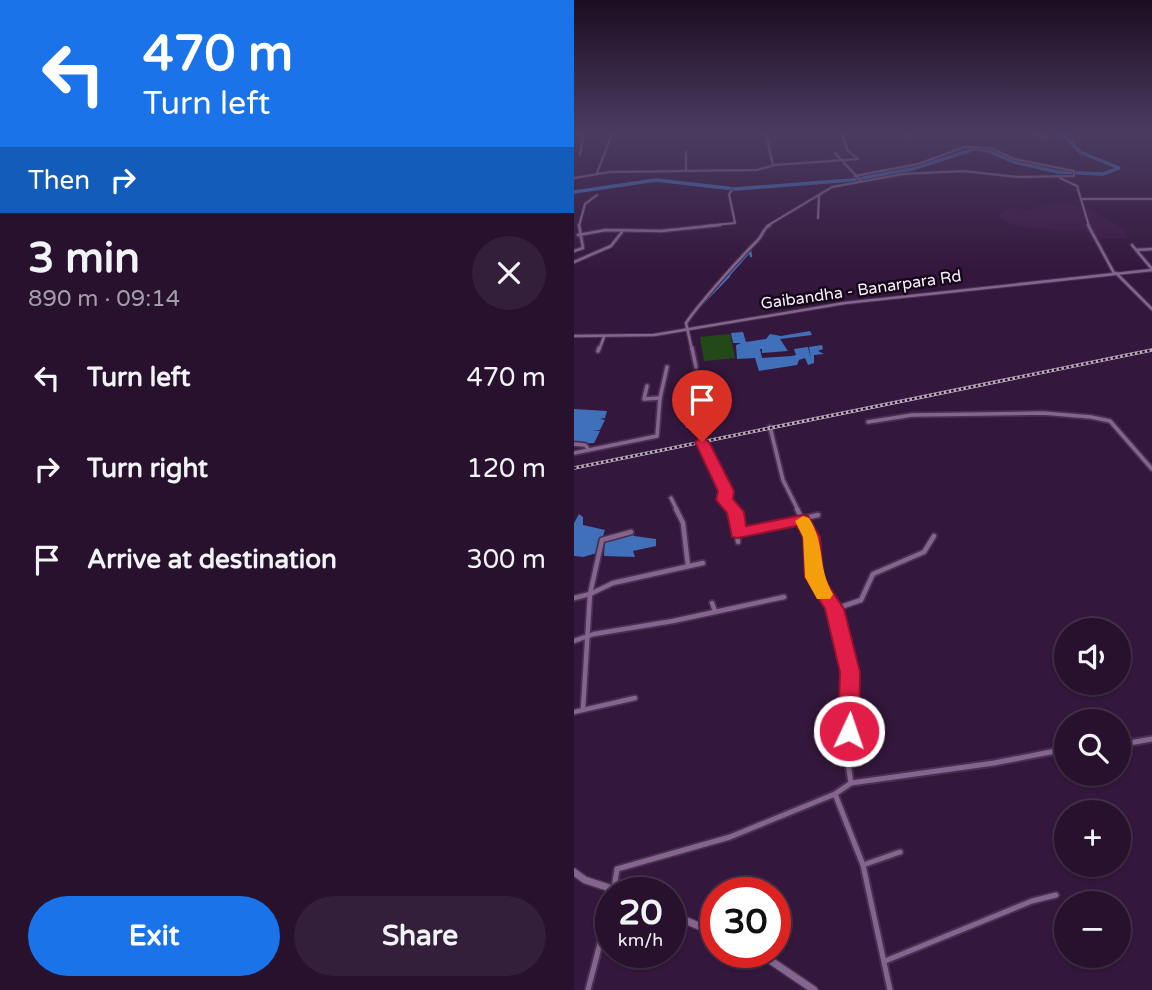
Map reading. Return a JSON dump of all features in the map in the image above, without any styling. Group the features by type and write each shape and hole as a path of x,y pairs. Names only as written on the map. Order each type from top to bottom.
{"main road":[{"name":"Gaibandha - Banarpara Rd","path":"574,336 630,337 840,302 925,291 1152,270"},
{"path":"574,872 595,884"},
{"path":"782,968 814,990"}],"street":[{"path":"856,177 861,181"},
{"path":"689,329 686,323 691,316 741,255 760,239 764,228 832,187 884,177"},
{"path":"1060,178 1077,186 1087,222 1115,273 1152,309"},
{"path":"579,235 606,230 661,231 735,223 729,192 733,190"},
{"path":"586,257 579,235 582,205 588,198 597,195"},
{"path":"818,218 819,196"},
{"path":"1082,199 1152,200"},
{"path":"574,262 611,246 622,232"},
{"path":"1132,245 1152,270"},
{"path":"574,251 583,248"},
{"path":"1136,250 1152,249"},
{"path":"694,312 688,323 696,367"},
{"path":"597,351 604,337"},
{"path":"574,453 657,436 660,398 667,368"},
{"path":"647,386 644,399 660,398"},
{"path":"868,422 912,415 1043,413 1091,417 1110,421 1152,469"},
{"path":"771,427 783,480 811,537 814,577 834,609 850,672 847,757 851,783"},
{"path":"702,442 726,491 724,500 735,512 738,542"},
{"path":"574,444 585,445 589,450"},
{"path":"671,498 682,523 688,566"},
{"path":"738,533 818,515"},
{"path":"583,709 590,594 602,540 631,532"},
{"path":"834,609 861,600 873,573 924,552 934,536"},
{"path":"574,598 613,583 703,563"},
{"path":"574,641 784,597"},
{"path":"712,603 715,611"},
{"path":"574,712 635,698"},
{"path":"1131,743 1152,739"},
{"path":"617,877 617,869 629,863 671,855 718,841 835,794 851,783 994,763 1054,751"},
{"path":"835,794 863,865 886,961 890,990"},
{"path":"863,865 900,852"},
{"path":"886,961 1032,901 1054,896"},
{"path":"588,990 595,963"}],"shaded area":[{"path":"1070,204 1088,209 1123,228 1128,238 1100,238 1082,230 1032,229 1004,222 998,215 1009,209 1031,210 1039,206"}],"green space":[{"path":"730,334 735,358 704,361 700,337"}],"water":[{"path":"810,331 812,335 780,339 788,351 762,353 760,349 762,358 792,356 796,355 794,349 808,347 811,359 809,347 822,345 823,349 818,351 824,354 814,355 814,363 808,365 805,358 799,360 797,365 759,371 755,358 737,359 736,345 741,343 733,343 731,333 743,332 746,342 766,339 770,334 781,336"},
{"path":"712,399 718,422 686,428 681,403"},
{"path":"574,409 607,411 605,418 600,419 605,420 600,430 593,430 600,431 594,443 574,444"},
{"path":"579,514 583,517 583,525 605,530 597,553 583,557 574,556 574,523"},
{"path":"631,532 634,536 656,539 656,546 633,551 635,557 604,556 605,538"}],"waterway":[{"path":"574,192 656,180 735,189 867,177"},
{"path":"728,276 750,251 751,256"},
{"path":"699,307 729,276"}],"railway":[{"path":"574,468 1152,350"}],"slow traffic":[{"path":"803,521 811,537 814,577 824,594"}],"route":[{"path":"702,442 726,491 724,500 735,512 738,533 802,520 811,537 814,577 834,609 850,672 849,731"}]}
